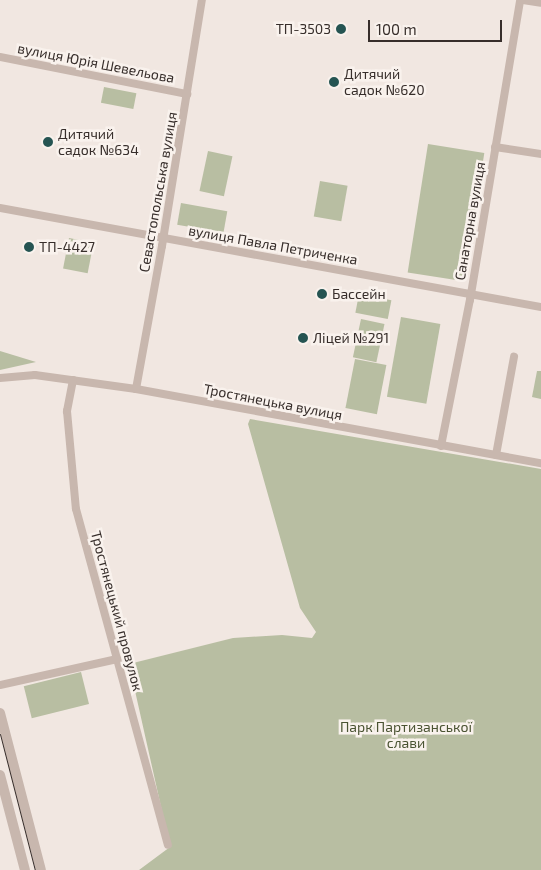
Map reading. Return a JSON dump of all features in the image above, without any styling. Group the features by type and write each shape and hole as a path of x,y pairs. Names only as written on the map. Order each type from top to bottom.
{"street":[{"name":"Севастопольська вулиця","path":"136,388 202,0"},
{"path":"522,0 541,4"},
{"name":"Санаторна вулиця","path":"441,446 471,293 522,0"},
{"name":"вулиця Юрія Шевельова","path":"0,57 187,94"},
{"path":"495,147 541,154"},
{"name":"вулиця Павла Петриченка","path":"0,208 541,307"},
{"path":"496,455 514,357"},
{"name":"Тростянецька вулиця","path":"0,378 35,375 136,388 541,463"},
{"name":"Тростянецький провулок","path":"73,380 68,411 76,509 168,845"},
{"path":"0,685 117,659"},
{"path":"0,713 41,870"},
{"path":"0,775 25,870"}],"green space":[{"path":"104,87 136,93 133,109 101,103"},
{"path":"428,144 484,153 464,281 408,272"},
{"path":"208,151 232,156 224,196 199,191"},
{"path":"320,181 348,186 341,221 314,216"},
{"path":"181,203 227,211 223,233 177,225"},
{"path":"69,238 94,243 88,273 63,268"},
{"path":"359,294 391,300 388,319 355,313"},
{"path":"401,317 440,324 426,404 387,397"},
{"path":"361,319 384,324 376,362 353,357"},
{"path":"0,351 36,362 0,370"},
{"path":"355,359 386,365 377,414 345,408"},
{"path":"537,371 541,371 541,399 532,397"},
{"name":"Парк Партизанської слави","path":"250,419 541,469 541,870 139,870 170,847 129,664 233,638 282,635 312,638 316,632 300,608 248,424"},
{"path":"81,672 89,704 32,718 24,686"}],"tram line":[{"path":"0,734 35,870"}],"place":[{"name":"ТП-3503","path":"341,29"},
{"name":"Дитячий садок №620","path":"334,82"},
{"name":"Дитячий садок №634","path":"48,142"},
{"name":"ТП-4427","path":"29,247"},
{"name":"Бассейн","path":"322,294"},
{"name":"Ліцей №291","path":"303,338"}]}
